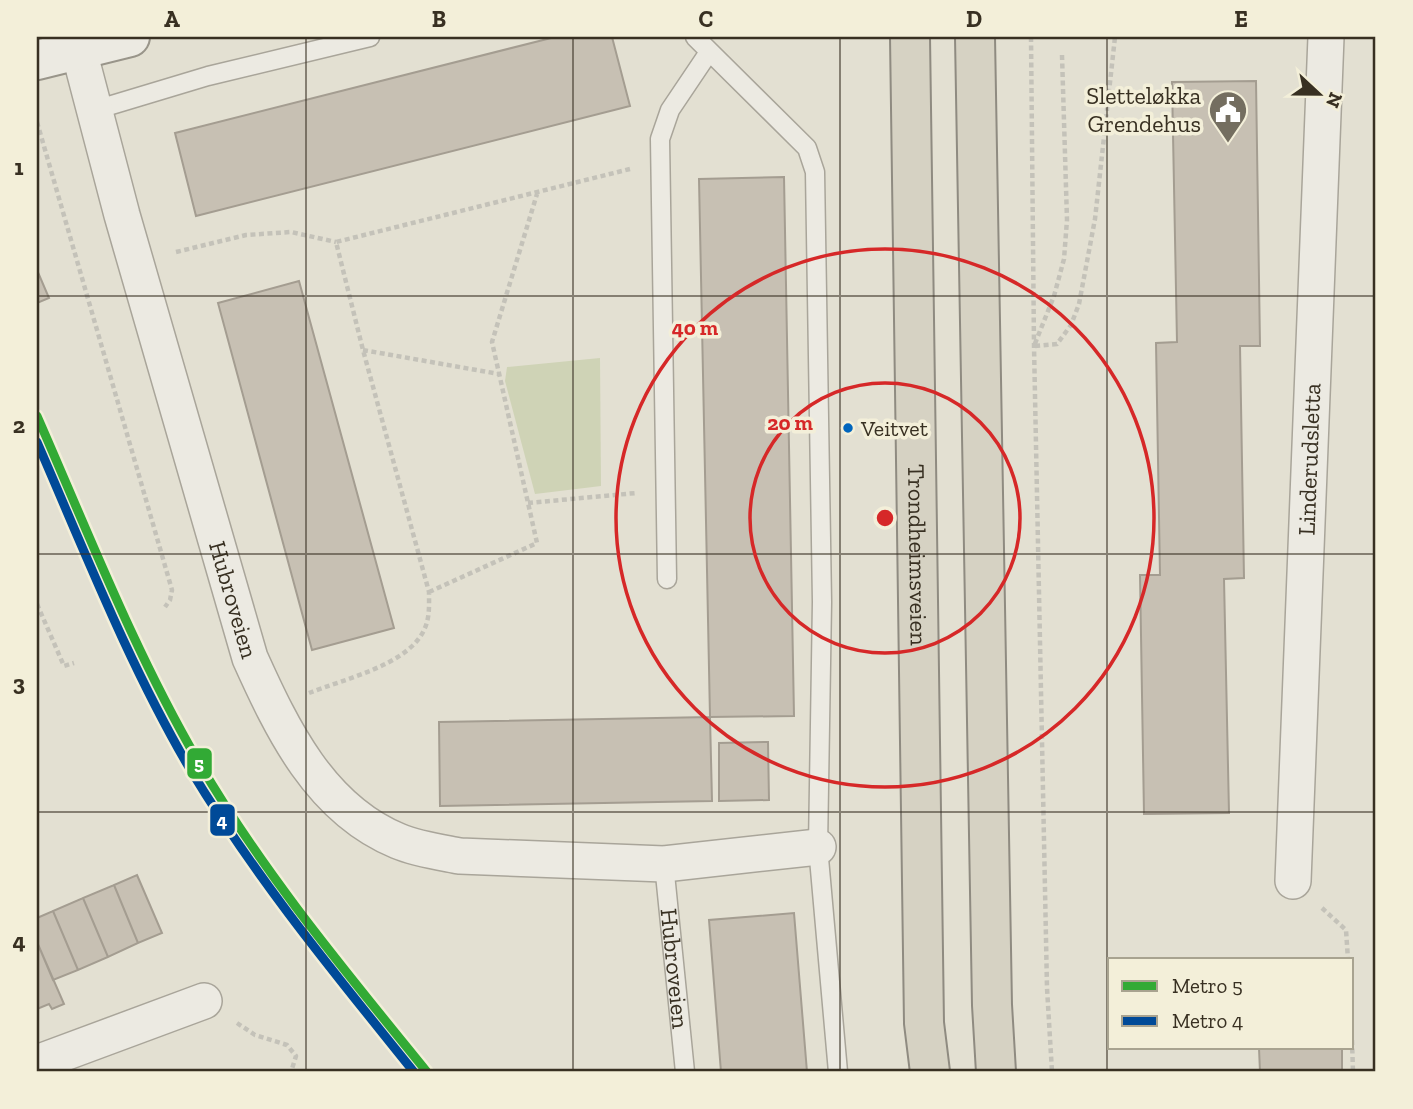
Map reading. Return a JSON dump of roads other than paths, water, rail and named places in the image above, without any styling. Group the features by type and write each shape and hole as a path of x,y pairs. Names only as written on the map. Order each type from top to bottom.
{"highway":[{"path":"883,37 911,79"},
{"name":"Trondheimsveien","path":"909,37 924,1023 930,1072"},
{"path":"975,37 992,1005 996,1072"}],"street":[{"path":"37,60 130,37"},
{"name":"Linderudsletta","path":"1293,881 1326,37"},
{"name":"Hubroveien","path":"79,51 135,262 233,607 250,658 272,707 299,755 334,798 361,820 397,841 460,856 664,864 818,847"},
{"path":"37,1063 204,1001"}],"lane":[{"path":"95,110 208,76 370,37"},
{"path":"695,37 807,148 815,172 822,602 818,847 838,1072"},
{"path":"667,579 660,138 670,110 709,52"},
{"name":"Hubroveien","path":"664,864 685,1072"}],"metro line":[{"name":"5","path":"37,416 132,634 198,761 278,882 427,1072"},
{"name":"4","path":"37,442 127,649 190,769 269,886 414,1072"}],"place":[{"name":"Sletteløkka Grendehus","path":"1228,144"},
{"name":"Veitvet","path":"848,428"}]}
